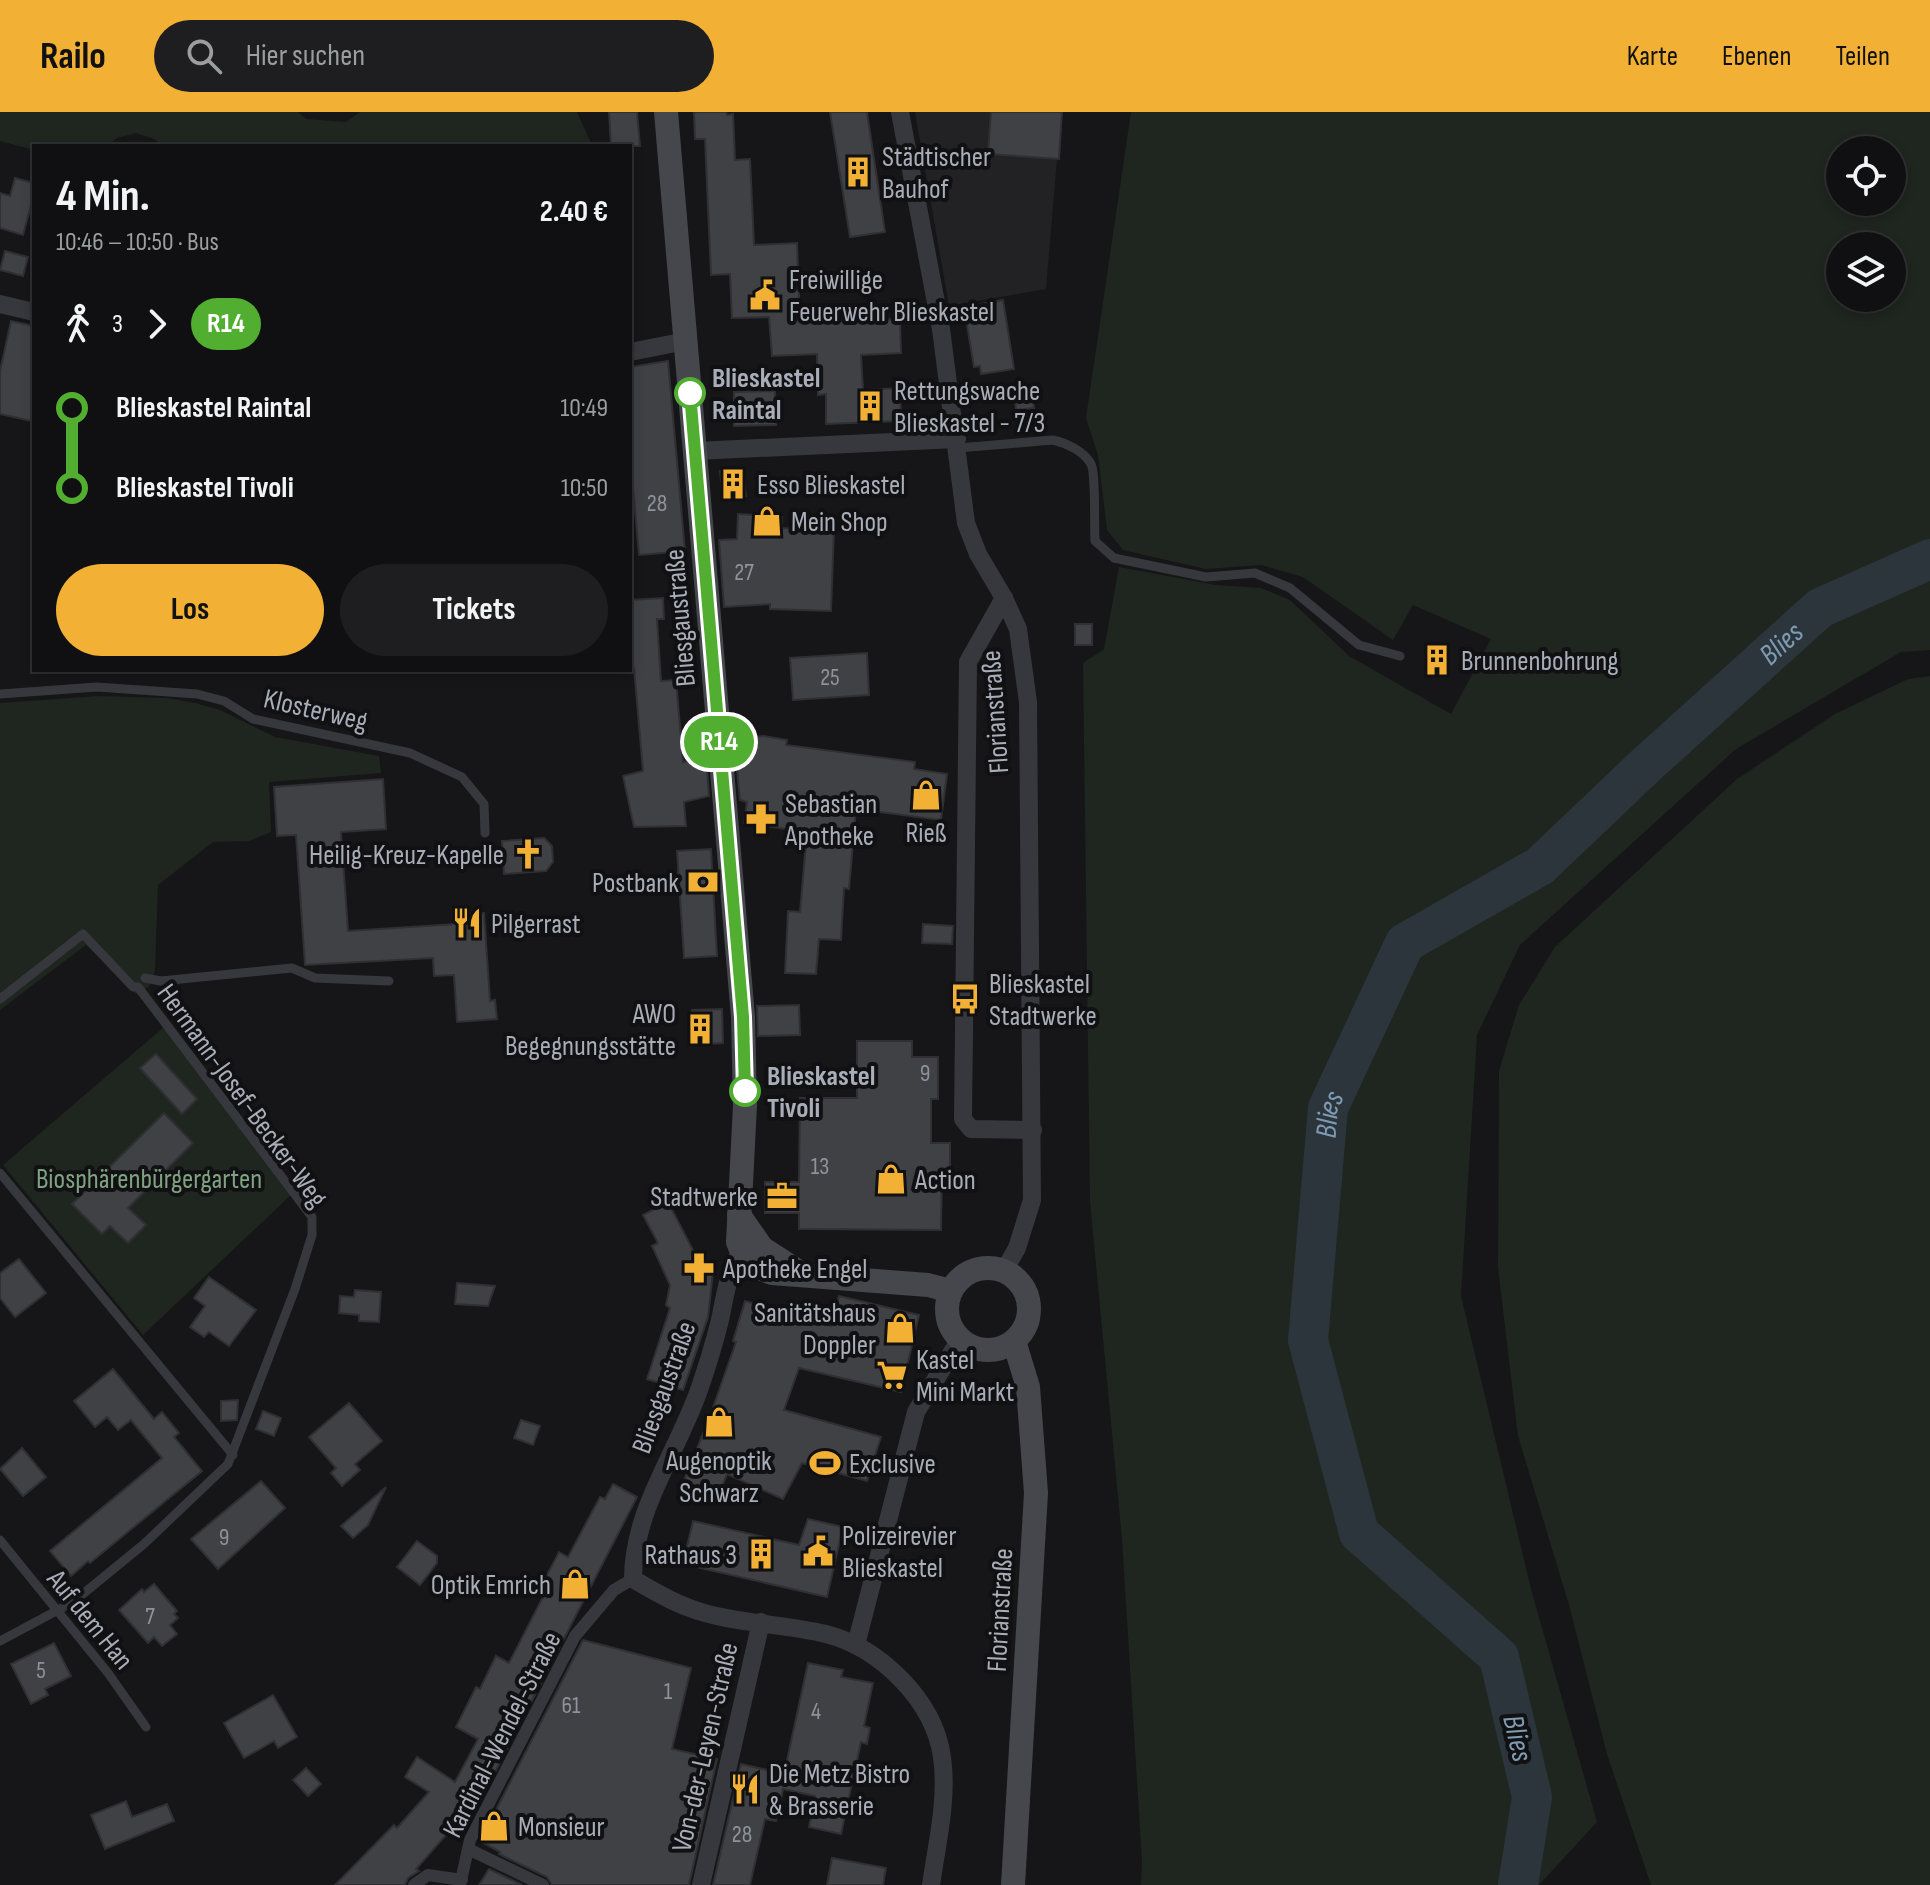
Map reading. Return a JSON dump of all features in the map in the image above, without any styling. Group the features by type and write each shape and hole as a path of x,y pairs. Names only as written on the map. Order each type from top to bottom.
{"main road":[{"name":"Bliesgaustraße","path":"666,112 743,1017 745,1105 738,1242 741,1251"},
{"path":"739,1215 762,1248 801,1274"},
{"path":"741,1251 759,1269 772,1273 928,1285 951,1291"},
{"path":"980,1269 1004,1271 1025,1290 1029,1304 1028,1317 1023,1331 1014,1341 993,1350 981,1349 960,1339 948,1317 951,1291 968,1273 980,1269"},
{"name":"Florianstraße","path":"1013,1885 1036,1493 1028,1387 1014,1341"}],"street":[{"name":"Florianstraße","path":"900,112 941,329 966,523 978,554 1018,629 1028,702 1032,1200 1017,1248 1004,1271"},
{"path":"0,304 32,312"},
{"path":"632,352 686,341"},
{"path":"695,451 957,443"},
{"path":"1004,598 968,662 963,1119 971,1129 1033,1130"},
{"name":"Bliesgaustraße","path":"633,1579 633,1555 643,1517 698,1392 713,1348 732,1265 741,1251"},
{"path":"856,1645 916,1412 960,1339"},
{"path":"633,1579 689,1609 827,1634 856,1645 896,1673 923,1709 939,1742 943,1769 942,1809 931,1885"},
{"name":"Kardinal-Wendel-Straße","path":"461,1882 470,1840 575,1636 614,1590 633,1579"},
{"name":"Von-der-Leyen-Straße","path":"701,1885 761,1622"},
{"path":"468,1849 543,1885"},
{"path":"414,1885 428,1875 461,1882"}],"lane":[{"path":"957,443 1062,442 1081,453 1092,465 1095,541 1114,558 1206,577 1255,573 1290,588 1359,645 1400,656"},
{"name":"Klosterweg","path":"0,694 97,687 197,694 224,701 253,719 410,753 462,777 484,804 485,833"},
{"path":"0,999 83,934 133,987 142,983 292,968 315,978 389,981"},
{"name":"Hermann-Josef-Becker-Weg","path":"0,1641 73,1602 144,1544 221,1474 233,1455 312,1235 312,1217 142,983"},
{"path":"0,1173 233,1455"},
{"name":"Auf dem Han","path":"0,1540 108,1673 146,1727"}],"shaded area":[{"path":"915,112 1061,112 1046,289 949,306"}],"green space":[{"path":"0,112 298,112 306,119 346,122 360,112 577,112 591,144 161,144 136,133 117,138 110,144 32,144 32,149 0,141"},
{"path":"1131,112 1930,112 1930,650 1901,652 1736,749 1520,945 1477,1035 1461,1296 1531,1589 1597,1822 1539,1885 1141,1885 1122,1539 1090,1201 1083,663 1104,649 1119,567 1216,585 1261,588 1290,600 1349,656 1451,714 1491,639 1413,605 1393,640 1303,577 1261,565 1206,569 1123,550 1107,530 1098,455 1086,418"},
{"path":"1930,676 1930,1885 1651,1885 1607,1754 1569,1605 1518,1436 1498,1267 1499,1071 1519,1005 1555,947 1737,779 1835,714 1908,679"},
{"path":"98,696 167,698 195,703 220,710 275,737 379,756 381,773 269,782 271,832 249,841 213,842 158,885 155,970 149,987 136,994 86,945 0,1010 0,703"},
{"name":"Biosphärenbürgergarten","path":"164,1027 293,1193 143,1335 3,1165"}],"building":[{"path":"609,112 637,112 640,146 611,144"},
{"path":"694,112 733,114 735,160 750,159 754,245 797,243 800,322 900,319 901,353 861,355 863,390 900,388 901,421 826,424 826,394 818,395 817,354 772,356 769,317 732,318 730,274 711,275 705,139 695,139"},
{"name":"Städtischer Bauhof","path":"830,112 867,112 885,232 850,237"},
{"path":"991,112 1062,112 1059,159 988,154"},
{"path":"15,178 32,182 32,201 23,235 0,228 0,193 10,196"},
{"path":"5,251 28,257 23,276 0,270"},
{"path":"1003,300 1014,369 981,374 980,366 974,367 964,307"},
{"path":"11,321 32,326 32,421 0,414 0,371"},
{"path":"668,361 685,551 639,555 632,477 632,367"},
{"path":"1032,389 1034,408 1016,410 1014,391"},
{"path":"775,391 776,425 734,426 734,392"},
{"name":"Esso Blieskastel","path":"743,469 746,496 723,498 720,471"},
{"path":"738,514 782,517 782,528 834,529 831,611 770,609 770,604 724,607 719,540 737,539"},
{"path":"663,598 664,619 657,619 661,681 676,680 683,762 706,756 709,796 684,802 686,826 634,827 623,776 643,771 632,668 632,600"},
{"path":"1075,624 1092,624 1092,645 1075,645"},
{"path":"867,653 869,695 793,700 790,658"},
{"path":"764,736 787,740 786,745 915,762 914,769 947,774 941,820 856,809 849,889 844,888 841,940 819,939 816,974 785,973 788,911 800,912 807,832 744,823 747,802 740,800 734,739"},
{"path":"383,779 386,829 341,832 348,931 456,924 455,915 484,913 490,1001 495,1000 497,1019 457,1022 454,975 434,976 433,958 305,965 296,835 277,836 274,787"},
{"name":"Heilig-Kreuz-Kapelle","path":"544,838 552,846 553,862 546,871 504,874 502,841"},
{"path":"711,849 717,956 684,958 677,851"},
{"path":"923,924 953,926 952,944 922,943"},
{"path":"799,1005 800,1035 758,1036 757,1006"},
{"name":"AWO Begegnungsstätte","path":"722,1009 723,1043 694,1045 692,1010"},
{"path":"857,1041 912,1041 912,1057 938,1057 938,1099 931,1099 931,1143 950,1143 950,1170 942,1170 941,1230 799,1229 799,1213 765,1213 765,1182 799,1182 800,1098 857,1098"},
{"path":"156,1054 197,1099 182,1114 140,1068"},
{"path":"164,1113 193,1143 128,1208 146,1225 128,1243 110,1226 102,1234 72,1204"},
{"path":"668,1202 697,1258 714,1263 708,1317 683,1390 647,1379 670,1308 666,1305 670,1285 652,1246 658,1243 643,1215"},
{"path":"19,1259 46,1293 15,1317 0,1298 0,1273"},
{"path":"209,1277 256,1310 229,1346 209,1332 204,1337 190,1327 205,1306 194,1298"},
{"path":"457,1283 495,1286 488,1306 455,1304"},
{"path":"355,1290 381,1292 379,1322 359,1321 359,1315 339,1313 340,1296 354,1297"},
{"path":"839,1296 919,1315 901,1392 799,1368 784,1410 881,1437 867,1481 802,1463 783,1499 727,1474 718,1497 683,1483 736,1342 733,1341 745,1301 831,1326"},
{"path":"113,1369 154,1419 162,1412 179,1433 174,1437 202,1471 71,1576 50,1551 162,1458 131,1420 118,1430 107,1417 95,1427 74,1401"},
{"path":"238,1400 237,1420 221,1421 221,1401"},
{"path":"349,1403 382,1441 355,1464 360,1470 342,1486 331,1473 336,1468 309,1437"},
{"path":"263,1411 281,1418 274,1436 256,1429"},
{"path":"521,1420 540,1426 533,1445 514,1438"},
{"path":"22,1448 46,1477 23,1496 0,1469"},
{"path":"261,1481 285,1508 218,1569 191,1539"},
{"path":"613,1484 637,1497 476,1809 475,1802 405,1885 335,1885 394,1825 397,1828 429,1792 405,1777 417,1757 455,1782 478,1739 456,1727 476,1687 480,1689 496,1656 509,1663 544,1595 538,1592 559,1552 568,1557 600,1497 605,1499"},
{"path":"386,1487 368,1525 353,1538 341,1526"},
{"name":"Rathaus 3","path":"808,1519 843,1527 827,1597 683,1564 693,1521 799,1545"},
{"path":"417,1541 437,1556 437,1563 420,1585 397,1567"},
{"path":"154,1584 177,1611 174,1614 178,1618 170,1625 177,1634 162,1646 154,1637 148,1643 119,1610 142,1589 144,1592"},
{"path":"583,1640 691,1668 672,1749 717,1759 689,1885 552,1885 547,1877 499,1854 480,1841"},
{"path":"54,1643 71,1676 45,1689 48,1695 31,1704 11,1664"},
{"path":"808,1663 843,1670 841,1677 873,1683 864,1726 870,1728 867,1744 861,1742 841,1834 809,1827 815,1796 783,1789 776,1821 765,1819 750,1885 713,1885 741,1764 784,1774"},
{"path":"273,1695 297,1737 278,1748 274,1741 244,1758 224,1723"},
{"path":"306,1768 321,1784 308,1796 293,1780"},
{"path":"126,1801 132,1817 167,1804 174,1821 105,1849 91,1815"},
{"path":"832,1858 886,1868 883,1885 827,1885"},
{"path":"489,1869 522,1885 479,1885"}],"waterway":[{"name":"Blies","path":"1518,1885 1532,1797 1499,1657 1359,1533 1308,1340 1328,1108 1405,943 1540,866 1820,608 1930,559"}],"bus line":[{"name":"R14","path":"690,393 743,1017 745,1091"}],"place":[{"name":"Städtischer Bauhof","path":"858,172"},
{"name":"Freiwillige Feuerwehr Blieskastel","path":"765,295"},
{"name":"Blieskastel Raintal","path":"690,393"},
{"name":"Rettungswache Blieskastel - 7/3","path":"870,406"},
{"name":"Esso Blieskastel","path":"733,484"},
{"name":"Mein Shop","path":"767,521"},
{"name":"Brunnenbohrung","path":"1437,660"},
{"name":"Rieß","path":"926,795"},
{"name":"Sebastian Apotheke","path":"761,819"},
{"name":"Heilig-Kreuz-Kapelle","path":"528,854"},
{"name":"Postbank","path":"703,882"},
{"name":"Pilgerrast","path":"467,923"},
{"name":"Blieskastel Stadtwerke","path":"965,999"},
{"name":"AWO Begegnungsstätte","path":"700,1029"},
{"name":"Blieskastel Tivoli","path":"745,1091"},
{"name":"Action","path":"891,1179"},
{"name":"Stadtwerke","path":"782,1196"},
{"name":"Apotheke Engel","path":"699,1268"},
{"name":"Sanitätshaus Doppler","path":"900,1328"},
{"name":"Kastel Mini Markt","path":"892,1375"},
{"name":"Augenoptik Schwarz","path":"719,1422"},
{"name":"Exclusive","path":"825,1463"},
{"name":"Polizeirevier Blieskastel","path":"818,1551"},
{"name":"Rathaus 3","path":"761,1554"},
{"name":"Optik Emrich","path":"575,1584"},
{"name":"Die Metz Bistro & Brasserie","path":"745,1789"},
{"name":"Monsieur","path":"494,1826"}]}
